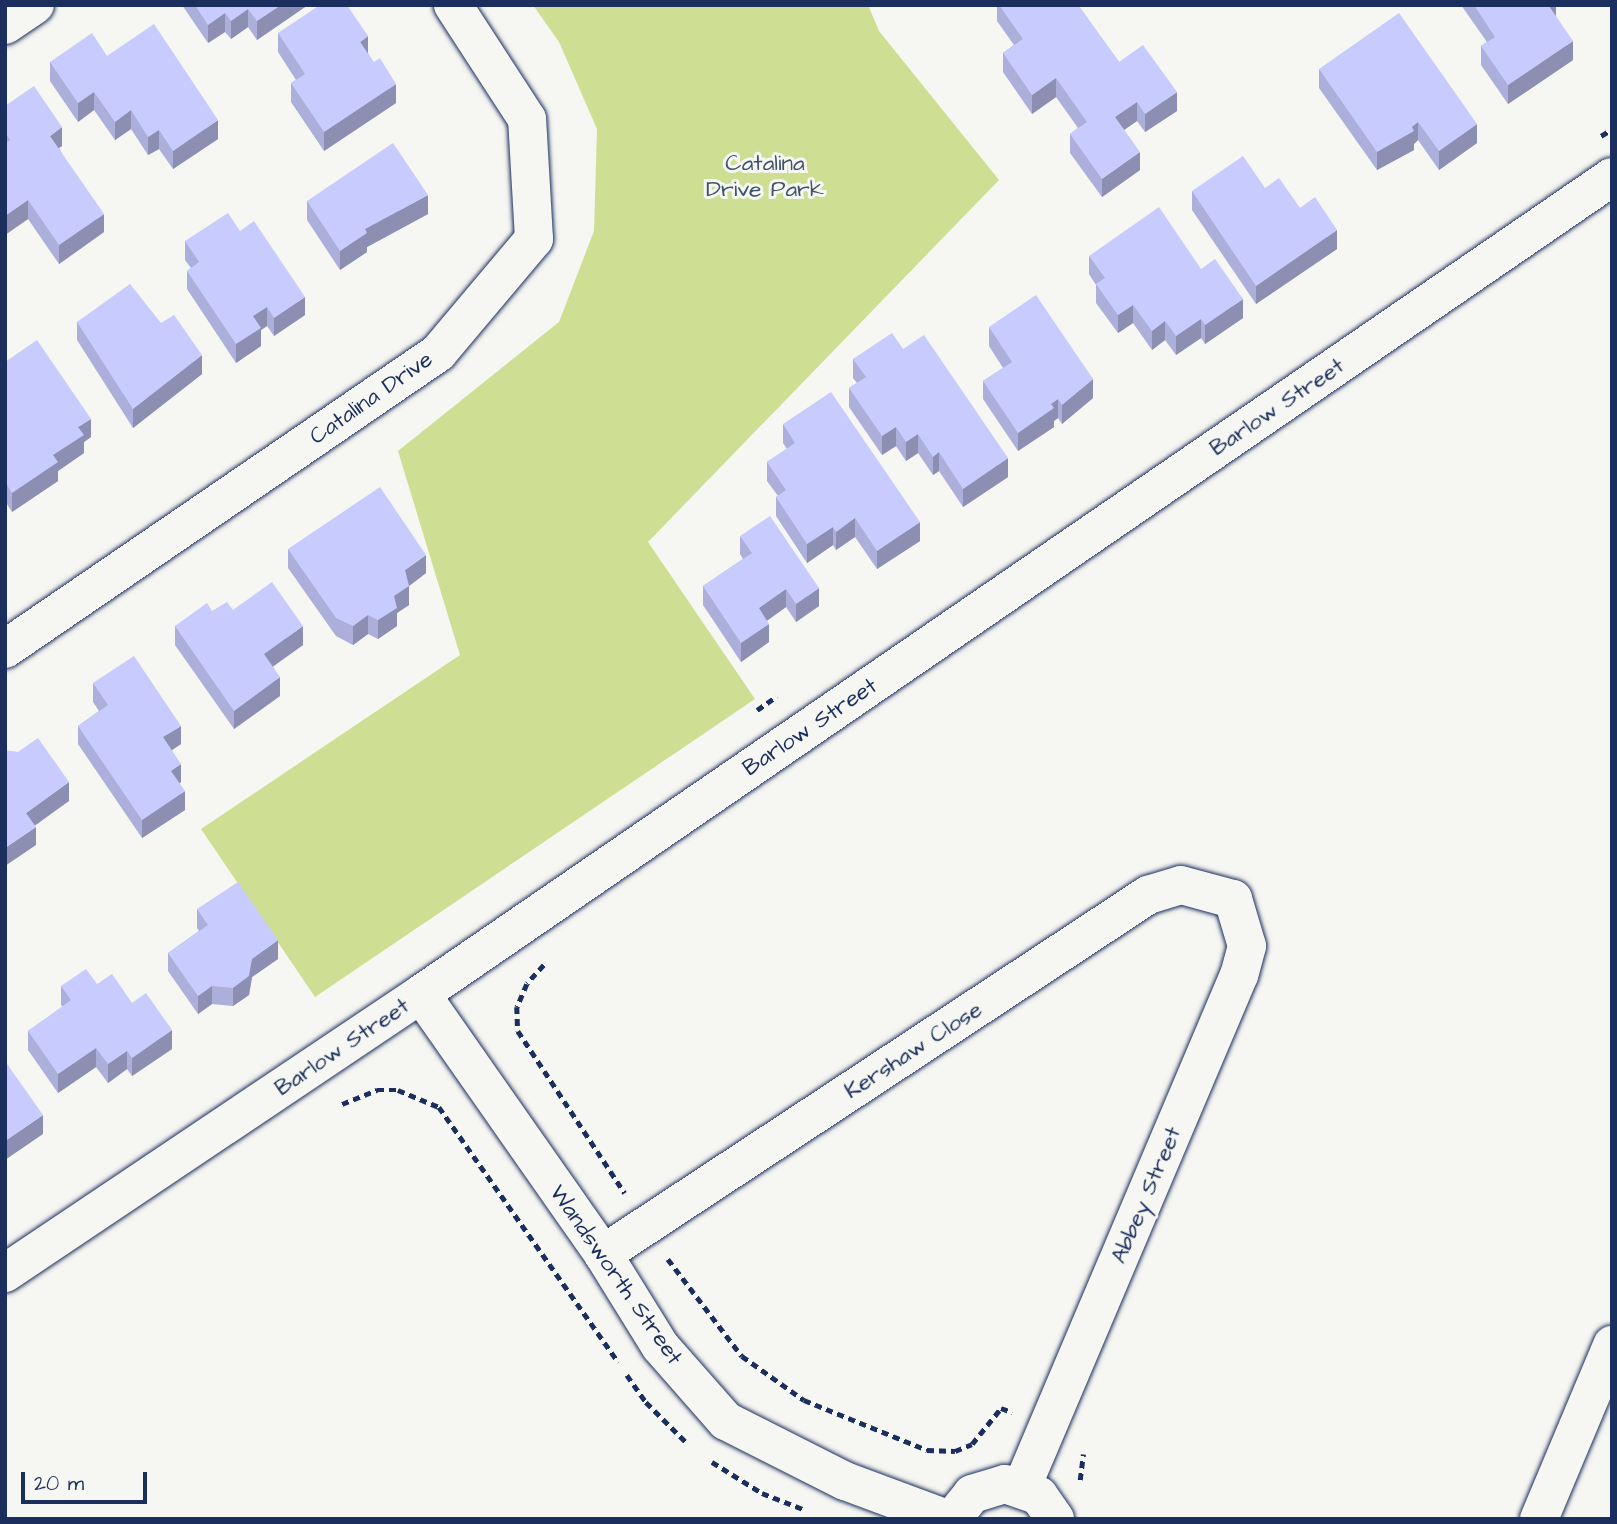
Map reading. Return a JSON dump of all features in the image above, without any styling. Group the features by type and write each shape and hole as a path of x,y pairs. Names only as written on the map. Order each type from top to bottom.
{"street":[{"path":"5,25 35,5"},
{"name":"Catalina Drive","path":"5,649 438,353 534,239 527,119 453,5"},
{"name":"Barlow Street","path":"5,1273 421,994 1612,177"},
{"name":"Kershaw Close","path":"603,1254 1149,895 1181,885 1233,899"},
{"name":"Abbey Street","path":"1022,1487 1239,975 1247,946 1233,899"},
{"name":"Wandsworth Street","path":"421,994 603,1254 660,1346 726,1421 845,1481 950,1519"},
{"path":"1539,1519 1612,1345"},
{"path":"950,1519 972,1493 988,1486 1022,1487 1039,1496 1055,1519"}],"path":[{"path":"544,965 527,984 517,1007 519,1031 711,1321 742,1356 804,1400 927,1450 955,1451 972,1444 1001,1408 1086,1442 1081,1489"}],"green space":[{"name":"Catalina Drive Park","path":"533,5 868,5 879,31 999,180 648,542 755,699 315,997 201,829 460,655 398,451 559,322 594,231 597,129 559,42"}],"building":[{"path":"195,5 281,5 257,21 248,9 231,21 225,13 208,25"},
{"path":"320,5 347,5 368,36 360,42 374,62 380,58 396,84 324,132 291,83 305,74 278,33"},
{"path":"999,5 1078,5 1119,62 1143,45 1177,92 1145,114 1137,102 1115,117 1140,152 1102,179 1070,134 1087,122 1056,78 1032,95 1003,53 1023,39"},
{"path":"1474,5 1550,5 1573,41 1508,85 1481,46 1495,37"},
{"path":"1399,13 1477,124 1439,151 1418,122 1412,127 1414,131 1377,152 1319,69"},
{"path":"154,24 218,120 173,151 159,130 148,137 131,110 115,122 94,92 78,103 50,62 92,33 107,56"},
{"path":"34,86 62,127 50,136 104,214 59,245 28,200 5,216 5,144 10,140 5,132 5,106"},
{"path":"393,143 428,195 365,229 367,233 340,251 307,201"},
{"path":"1243,156 1265,188 1279,178 1300,208 1315,197 1337,230 1256,286 1192,191"},
{"path":"1159,207 1201,269 1215,259 1243,299 1205,325 1201,319 1176,336 1165,321 1152,331 1133,305 1118,315 1096,284 1105,278 1089,256"},
{"path":"228,213 240,231 254,221 305,297 274,318 267,307 253,316 261,328 236,344 187,271 199,262 185,241"},
{"path":"130,284 161,323 174,315 202,355 133,409 77,322"},
{"path":"1036,295 1093,379 1062,405 1058,399 1051,404 1054,408 1018,433 983,381 1012,362 989,327"},
{"path":"892,333 903,349 924,335 1008,458 963,489 939,452 933,457 918,434 906,442 896,427 882,436 849,388 866,377 853,359"},
{"path":"37,340 91,419 78,427 84,435 53,455 58,462 12,493 5,482 5,362"},
{"path":"831,392 920,522 877,551 855,518 836,532 833,527 807,544 776,497 786,490 767,462 795,443 783,424"},
{"path":"380,487 426,555 405,570 409,586 394,596 397,608 378,620 368,615 353,626 336,618 288,549"},
{"path":"770,516 819,588 796,604 786,589 759,608 769,624 741,643 703,586 752,553 740,536"},
{"path":"272,582 303,626 264,654 280,677 234,711 175,626 207,603 212,611 227,602 233,610"},
{"path":"134,656 181,726 163,737 181,764 171,771 185,791 142,820 78,726 108,705 93,683"},
{"path":"38,738 69,782 26,813 36,827 5,848 5,750 18,752"},
{"path":"238,882 278,940 252,959 249,976 233,988 212,986 198,996 168,953 208,925 197,909"},
{"path":"86,969 97,984 112,974 132,1003 146,993 172,1030 132,1058 127,1051 108,1064 96,1048 58,1074 28,1031 71,1000 61,986"},
{"path":"5,1061 43,1115 5,1141"}]}
